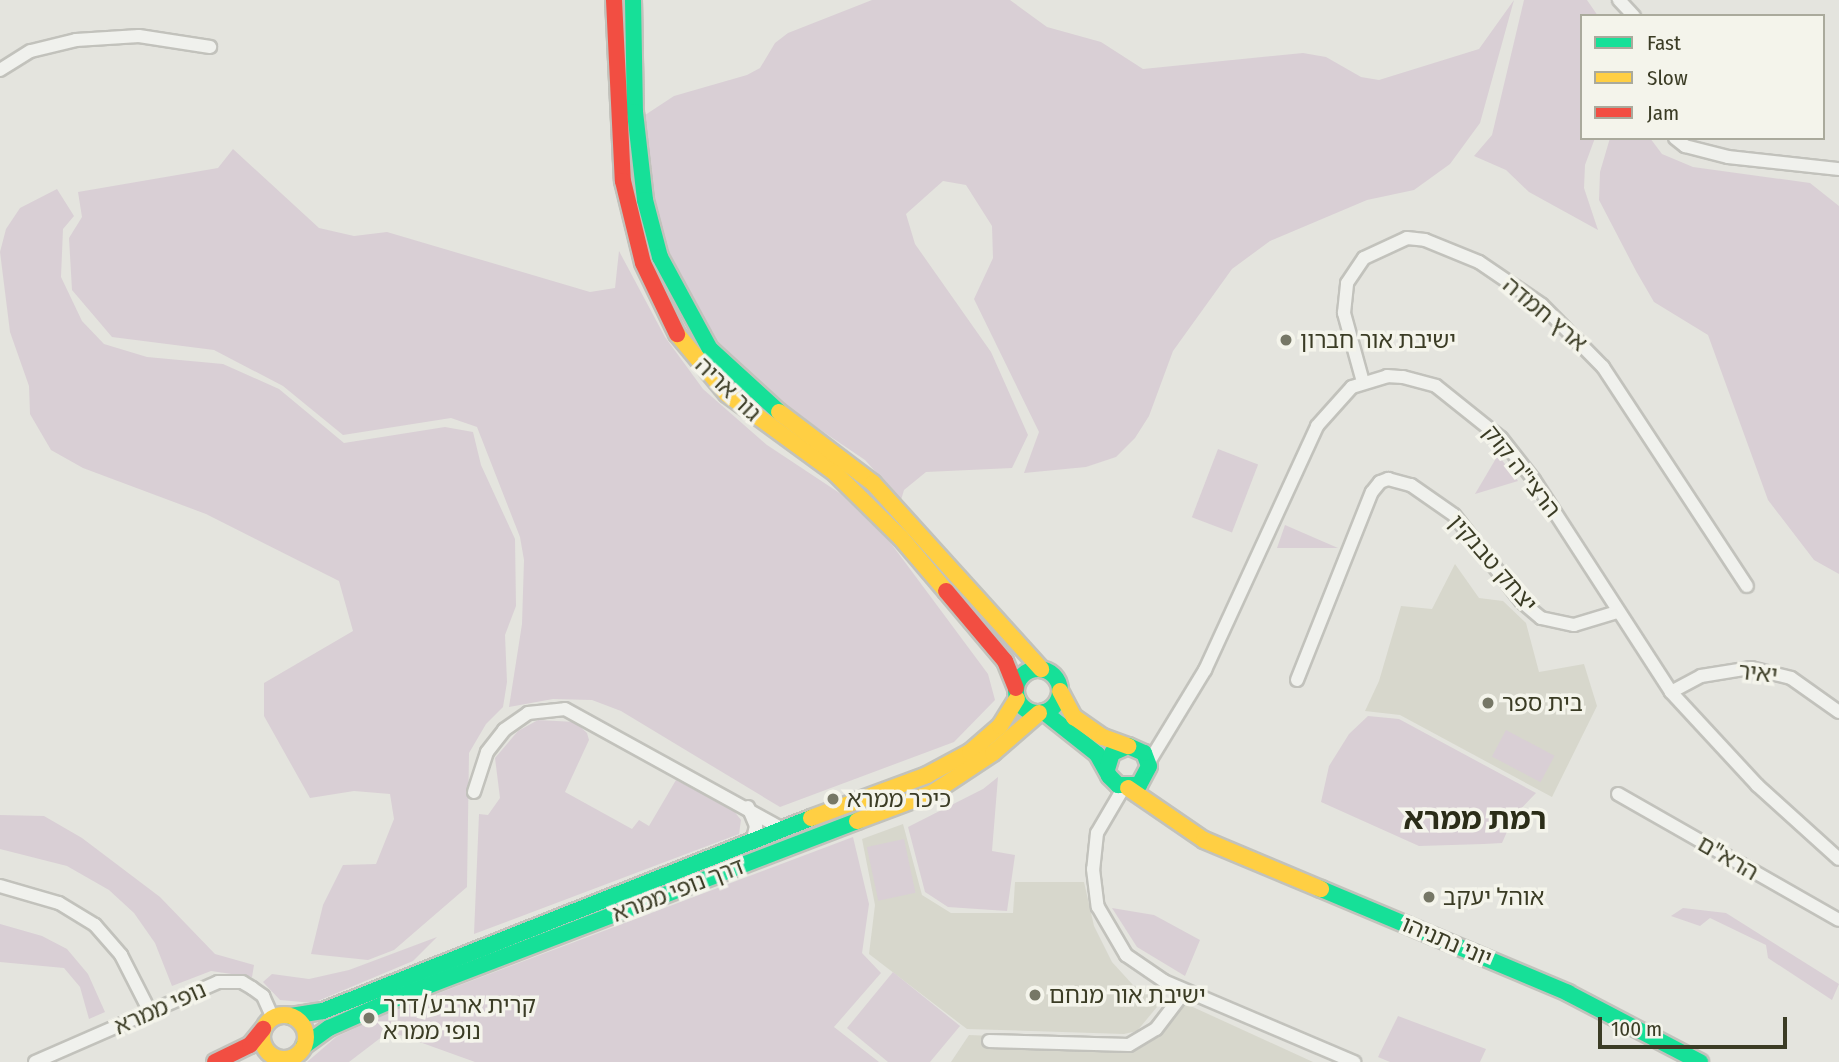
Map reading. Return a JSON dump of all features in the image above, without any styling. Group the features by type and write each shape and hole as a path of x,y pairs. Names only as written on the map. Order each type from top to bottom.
{"main road":[{"name":"גור אריה","path":"614,0 622,181 643,263 665,315 695,360 727,394 835,473 901,538 1005,661 1017,694"},
{"name":"גור אריה","path":"633,0 635,112 645,200 660,257 687,315 710,349 759,397 873,483 1041,669"},
{"path":"1041,669 1055,677 1074,717 1103,737 1132,746 1149,766 1144,781 1126,788 1108,773 1097,754 1042,712 1026,709 1017,694 1022,676 1041,669"},
{"path":"1042,712 1056,704 1060,691"},
{"name":"דרך נופי ממרא","path":"291,1016 323,1011 753,839 947,765 1000,726 1017,694"},
{"name":"דרך נופי ממרא","path":"304,1046 329,1028 404,995 934,792 993,753 1042,712"},
{"path":"1108,773 1112,752 1132,746"},
{"name":"יוני נתניהו","path":"1149,766 1155,792 1188,830"},
{"name":"יוני נתניהו","path":"1126,788 1188,830 1237,855 1568,993 1700,1062"},
{"path":"215,1062 250,1045 268,1023 291,1016 305,1031 304,1046 293,1057 257,1062"},
{"path":"268,1023 266,1050 279,1058"}],"street":[{"path":"1619,0 1632,14"},
{"path":"0,70 31,51 76,40 139,36 210,47"},
{"path":"1678,140 1685,146 1728,157 1839,169"},
{"name":"ארץ חמדה","path":"1363,382 1344,313 1347,283 1364,258 1408,238 1425,240 1479,262 1542,305 1603,367 1747,586"},
{"name":"הרצי\"ה קוק","path":"1363,382 1387,376 1420,380 1436,386 1485,421 1534,480 1671,692 1757,785 1839,859"},
{"path":"1149,766 1205,670 1312,435 1341,397 1363,382"},
{"name":"יצחק טבנקין","path":"1297,680 1372,492 1380,482 1388,480 1412,485 1454,515 1522,602 1541,618 1574,625 1617,612"},
{"name":"יאיר","path":"1671,692 1701,676 1751,668 1791,678 1839,712"},
{"path":"474,792 487,752 504,730 528,713 565,709 748,807 781,828"},
{"path":"1132,746 1150,741 1175,719"},
{"path":"1107,810 1108,773"},
{"path":"1126,788 1107,810 1097,833 1093,869 1098,907 1105,926 1125,955 1142,969 1185,991 1354,1062"},
{"name":"הרא\"ם","path":"1618,794 1839,920"},
{"path":"748,807 756,826 753,839"},
{"path":"0,886 59,903 95,925 121,955 149,1012"},
{"name":"נופי ממרא","path":"34,1062 229,980 242,982 263,996 268,1023"},
{"path":"989,1041 1129,1045 1156,1029 1185,991"}],"shaded area":[{"path":"872,0 1010,0 1047,27 1101,42 1143,69 1303,53 1326,57 1361,77 1379,80 1479,49 1514,0 1480,123 1450,164 1414,190 1367,200 1270,241 1232,269 1173,351 1149,416 1135,438 1116,457 1086,467 1024,473 1039,432 974,299 993,258 992,226 966,185 943,181 906,214 915,244 991,352 1028,435 1012,468 926,472 904,490 901,500 865,460 763,391 710,339 684,297 656,225 639,119 674,96 747,75 760,68 775,43 788,33"},
{"path":"1524,0 1587,0 1597,14 1580,14 1580,140 1594,140 1585,165 1584,188 1598,230 1529,192 1506,170 1474,156 1492,135"},
{"path":"1609,140 1652,140 1662,154 1693,167 1810,183 1839,206 1839,574 1814,560 1768,500 1708,335 1654,302 1599,200 1600,172"},
{"path":"233,149 319,228 354,236 387,232 590,292 615,288 619,251 665,337 703,389 767,445 841,494 890,542 988,674 995,700 954,742 780,807 621,711 592,700 553,699 509,707 522,624 524,560 520,537 477,427 451,418 343,435 283,386 214,350 112,337 72,290 69,238 82,217 78,192 218,168"},
{"path":"57,189 74,216 63,229 61,277 82,321 104,344 147,357 223,364 279,389 344,443 445,427 473,432 481,465 515,539 516,606 505,635 507,682 503,707 486,724 469,753 467,887 394,950 368,960 311,954 323,905 343,865 376,864 394,819 390,794 354,791 310,798 264,716 264,683 353,631 339,581 206,514 83,468 51,450 30,414 29,386 10,332 0,252 6,229 20,208"},
{"path":"1218,449 1258,464 1232,533 1192,517"},
{"path":"1498,455 1518,481 1475,494"},
{"path":"1285,525 1338,548 1277,548"},
{"path":"1455,564 1479,598 1503,601 1526,623 1539,672 1584,664 1597,706 1552,797 1400,715 1365,711 1379,681 1401,606 1432,609"},
{"path":"1368,716 1399,719 1536,793 1514,816 1502,843 1484,844 1419,846 1321,802 1329,766 1349,734"},
{"path":"538,720 575,722 587,733 589,740 565,792 632,829 639,820 649,826 676,780 734,811 741,820 739,834 474,934 479,814 488,815 500,798 495,758 518,731"},
{"path":"1506,730 1555,756 1540,782 1492,756"},
{"path":"998,777 992,851 1015,855 1007,911 948,907 925,892 908,827 983,789"},
{"path":"0,815 44,816 82,838 160,897 215,954 254,965 252,977 211,971 172,986 155,943 134,913 109,890 67,866 0,849"},
{"path":"903,824 922,895 951,913 1013,913 1015,882 1084,882 1094,926 1112,962 1133,985 1162,1001 1137,1031 1124,1034 967,1029 869,954 875,905 862,839"},
{"path":"853,837 869,904 862,953 881,973 834,1027 879,1062 475,1062 400,1035 383,1036 349,1062 307,1062 336,1037 394,1010"},
{"path":"904,839 915,893 878,901 867,847"},
{"path":"1112,908 1154,915 1200,940 1185,976 1137,947"},
{"path":"1683,908 1726,913 1839,984 1832,1000 1768,958 1766,945 1710,918 1700,926 1671,916"},
{"path":"0,924 42,936 67,949 88,974 105,1012 89,1019 80,987 64,968 0,962"},
{"path":"437,937 413,961 313,1003 280,1000 263,982 272,974 309,979 349,970"},
{"path":"893,972 960,1026 930,1062 888,1062 847,1028"},
{"path":"1171,997 1313,1062 951,1062 969,1035 1125,1041 1142,1032"},
{"path":"1398,1016 1486,1049 1480,1062 1390,1062 1378,1057"}],"traffic: fast":[{"path":"633,0 635,112 645,200 660,257 710,349 779,412"},
{"path":"1038,669 1053,676 1060,691 1053,706 1038,713 1023,706 1016,691 1023,676 1038,669"},
{"path":"1044,712 1097,754 1109,776 1118,785 1139,785 1149,766 1144,753 1128,746 1112,753 1107,769"},
{"path":"291,1016 323,1011 811,818"},
{"path":"304,1046 329,1028 404,995 857,821"},
{"path":"1321,889 1568,993 1700,1062"}],"traffic: slow":[{"path":"677,334 727,394 835,473 901,538 946,591"},
{"path":"779,412 873,483 1041,669"},
{"path":"1060,691 1074,717 1103,737 1128,746"},
{"path":"811,818 927,775 970,752 1000,726 1017,699"},
{"path":"857,821 934,792 993,753 1039,713"},
{"path":"1128,788 1204,840 1321,889"},
{"path":"284,1015 299,1022 306,1037 299,1052 284,1059 269,1052 262,1037 269,1022 284,1015"}],"traffic: jam":[{"path":"614,0 623,181 643,263 677,334"},
{"path":"946,591 1005,661 1016,688"},
{"path":"215,1062 250,1045 263,1029"}],"place":[{"name":"ישיבת אור חברון","path":"1286,340"},
{"name":"בית ספר","path":"1488,703"},
{"name":"כיכר ממרא","path":"833,799"},
{"name":"אוהל יעקב","path":"1429,897"},
{"name":"ישיבת אור מנחם","path":"1035,995"},
{"name":"קרית ארבע/דרך נופי ממרא","path":"369,1018"}],"district":[{"name":"רמת ממרא","path":"1475,819"}]}
